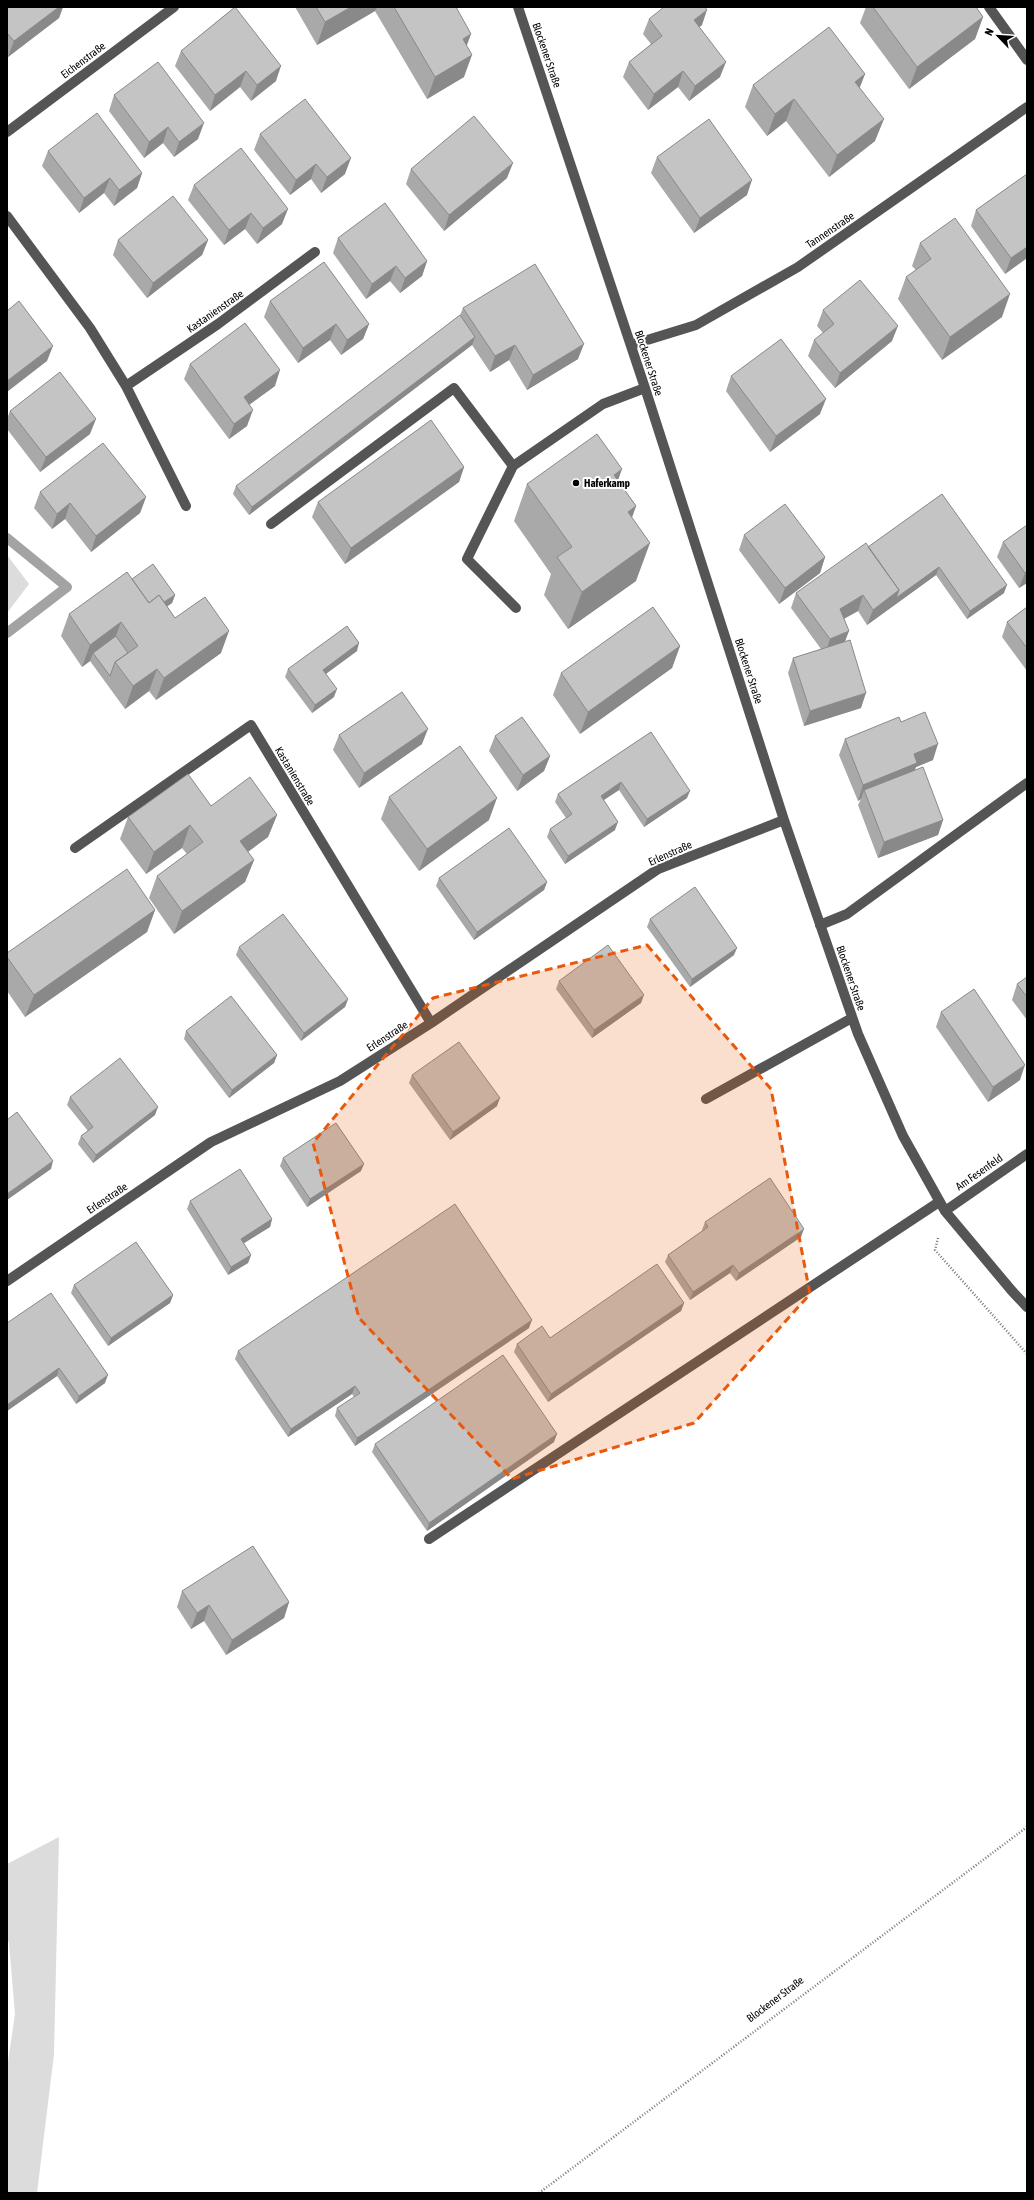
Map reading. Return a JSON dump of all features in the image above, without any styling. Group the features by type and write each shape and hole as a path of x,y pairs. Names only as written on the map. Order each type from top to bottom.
{"street":[{"name":"Eichenstraße","path":"7,132 174,7"},
{"name":"Blockener Straße","path":"518,7 631,345 784,820 852,1018 903,1136 942,1206 1012,1292 1027,1307"},
{"path":"988,7 1027,60"},
{"name":"Tannenstraße","path":"631,345 696,325 798,266 1027,108"},
{"path":"7,216 90,328 126,386 186,506"},
{"name":"Kastanienstraße","path":"126,386 218,324 315,252"},
{"path":"271,524 454,388 513,466"},
{"path":"516,608 467,559 513,466 603,404 645,388"},
{"name":"Kastanienstraße","path":"75,848 251,726 431,1023"},
{"path":"820,925 847,914 1027,783"},
{"name":"Erlenstraße","path":"7,1281 211,1142 340,1081 431,1023 658,869 784,820"},
{"path":"706,1098 852,1018"},
{"name":"Am Fesenfeld","path":"429,1539 942,1206 1027,1154"}],"path":[{"path":"942,1206 935,1250 1027,1354"},
{"name":"Blockener Straße","path":"539,2193 1027,1827"}],"highlighted area":[{"path":"647,945 771,1089 810,1294 694,1423 512,1479 359,1318 313,1143 433,998"}],"shaded area":[{"path":"7,555 29,584 7,613"},
{"path":"59,1837 54,2054 37,2193 7,2193 7,2069 15,2014 9,1943 7,1938 7,1864"}],"building":[{"path":"7,7 59,7 14,41 7,33"},
{"path":"235,7 281,66 257,85 246,71 215,95 181,51"},
{"path":"316,7 351,7 325,22"},
{"path":"394,7 456,7 471,34 463,39 472,55 435,77"},
{"path":"664,7 705,7 707,10 694,20 726,62 695,86 683,71 654,94 629,62 662,36 649,19"},
{"path":"873,7 976,7 983,17 917,67"},
{"path":"829,27 865,74 855,82 884,119 837,155 794,99 775,114 753,85"},
{"path":"158,62 204,123 179,142 168,127 149,142 114,95"},
{"path":"305,99 351,158 327,177 316,164 296,180 260,134"},
{"path":"97,113 142,173 119,190 110,178 84,198 48,151"},
{"path":"474,116 513,163 449,215 411,169"},
{"path":"709,119 752,180 700,218 657,157"},
{"path":"241,148 288,209 263,228 251,213 229,230 194,185"},
{"path":"1027,174 1027,247 1011,258 976,210"},
{"path":"173,196 208,240 153,283 118,240"},
{"path":"385,203 427,261 405,278 396,266 372,284 338,238"},
{"path":"955,218 1010,294 950,337 906,277 931,259 920,243"},
{"path":"324,262 369,324 347,340 336,324 303,348 270,301"},
{"path":"535,264 584,344 533,375 515,345 495,356 463,308"},
{"path":"860,280 898,326 840,373 814,340 834,324 823,310"},
{"path":"19,301 53,346 7,381 7,311"},
{"path":"460,315 475,337 252,507 236,486"},
{"path":"245,323 280,370 244,397 253,410 234,424 190,364"},
{"path":"781,339 826,399 776,436 731,376"},
{"path":"60,372 96,419 46,457 10,411"},
{"path":"431,420 464,467 351,548 318,502"},
{"path":"597,434 622,469 614,475 636,506 628,512 650,543 582,592 557,557 572,547 527,484"},
{"path":"103,443 146,497 96,536 70,503 57,514 40,492"},
{"path":"942,494 1007,585 970,611 939,567 896,598 899,590 868,547"},
{"path":"785,504 825,557 785,588 744,535"},
{"path":"1027,525 1027,571 1025,573 1003,542"},
{"path":"866,543 899,590 873,610 863,595 840,609 849,631 830,639 796,593"},
{"path":"153,564 175,595 164,602 159,595 149,603 132,579"},
{"path":"127,572 149,603 159,595 175,618 205,597 229,631 164,678 157,669 133,686 115,662 138,646 121,622 90,645 69,614"},
{"path":"653,607 680,646 588,712 561,673"},
{"path":"1027,607 1027,648 1007,622"},
{"path":"347,626 359,643 323,670 337,689 315,705 288,669"},
{"path":"116,636 128,653 115,662 110,676 93,653"},
{"path":"850,640 866,693 810,711 793,658"},
{"path":"402,692 428,729 364,773 339,735"},
{"path":"925,712 938,744 914,754 917,763 863,785 845,739 899,717 901,722"},
{"path":"522,717 550,756 523,775 495,736"},
{"path":"651,732 690,791 647,819 621,782 601,796 618,822 568,856 550,829 572,814 558,794"},
{"path":"460,746 497,798 427,849 389,797"},
{"path":"923,767 943,820 884,842 864,790"},
{"path":"188,774 211,806 250,777 277,815 240,841 254,860 182,911 157,876 203,842 190,825 154,852 128,817"},
{"path":"509,828 547,882 477,932 439,878"},
{"path":"127,869 155,910 34,995 7,957 7,953"},
{"path":"695,887 737,948 692,979 650,919"},
{"path":"283,914 348,999 304,1033 239,947"},
{"path":"608,945 644,995 594,1030 559,981"},
{"path":"1027,977 1027,997 1017,984"},
{"path":"974,989 1025,1065 993,1087 941,1012"},
{"path":"231,996 277,1055 232,1090 186,1031"},
{"path":"459,1042 500,1098 453,1132 412,1075"},
{"path":"120,1058 158,1107 96,1155 81,1136 93,1127 70,1097"},
{"path":"17,1112 53,1161 7,1194 7,1120"},
{"path":"336,1123 364,1164 310,1199 283,1158"},
{"path":"240,1169 272,1219 241,1239 251,1255 231,1267 190,1201"},
{"path":"770,1178 804,1229 739,1273 733,1265 693,1292 668,1255 708,1227 705,1222"},
{"path":"455,1204 532,1320 357,1438 337,1408 360,1393 355,1386 291,1429 238,1351"},
{"path":"136,1242 173,1295 111,1338 74,1285"},
{"path":"657,1264 684,1303 551,1394 517,1344 542,1326 550,1338"},
{"path":"51,1293 108,1375 79,1396 59,1368 7,1405 7,1323"},
{"path":"503,1355 557,1434 429,1523 375,1444"},
{"path":"253,1546 289,1602 232,1640 209,1605 197,1613 182,1591"}],"waterway":[{"path":"7,538 67,587 7,633"}],"place":[{"name":"Haferkamp","path":"576,483"}]}
